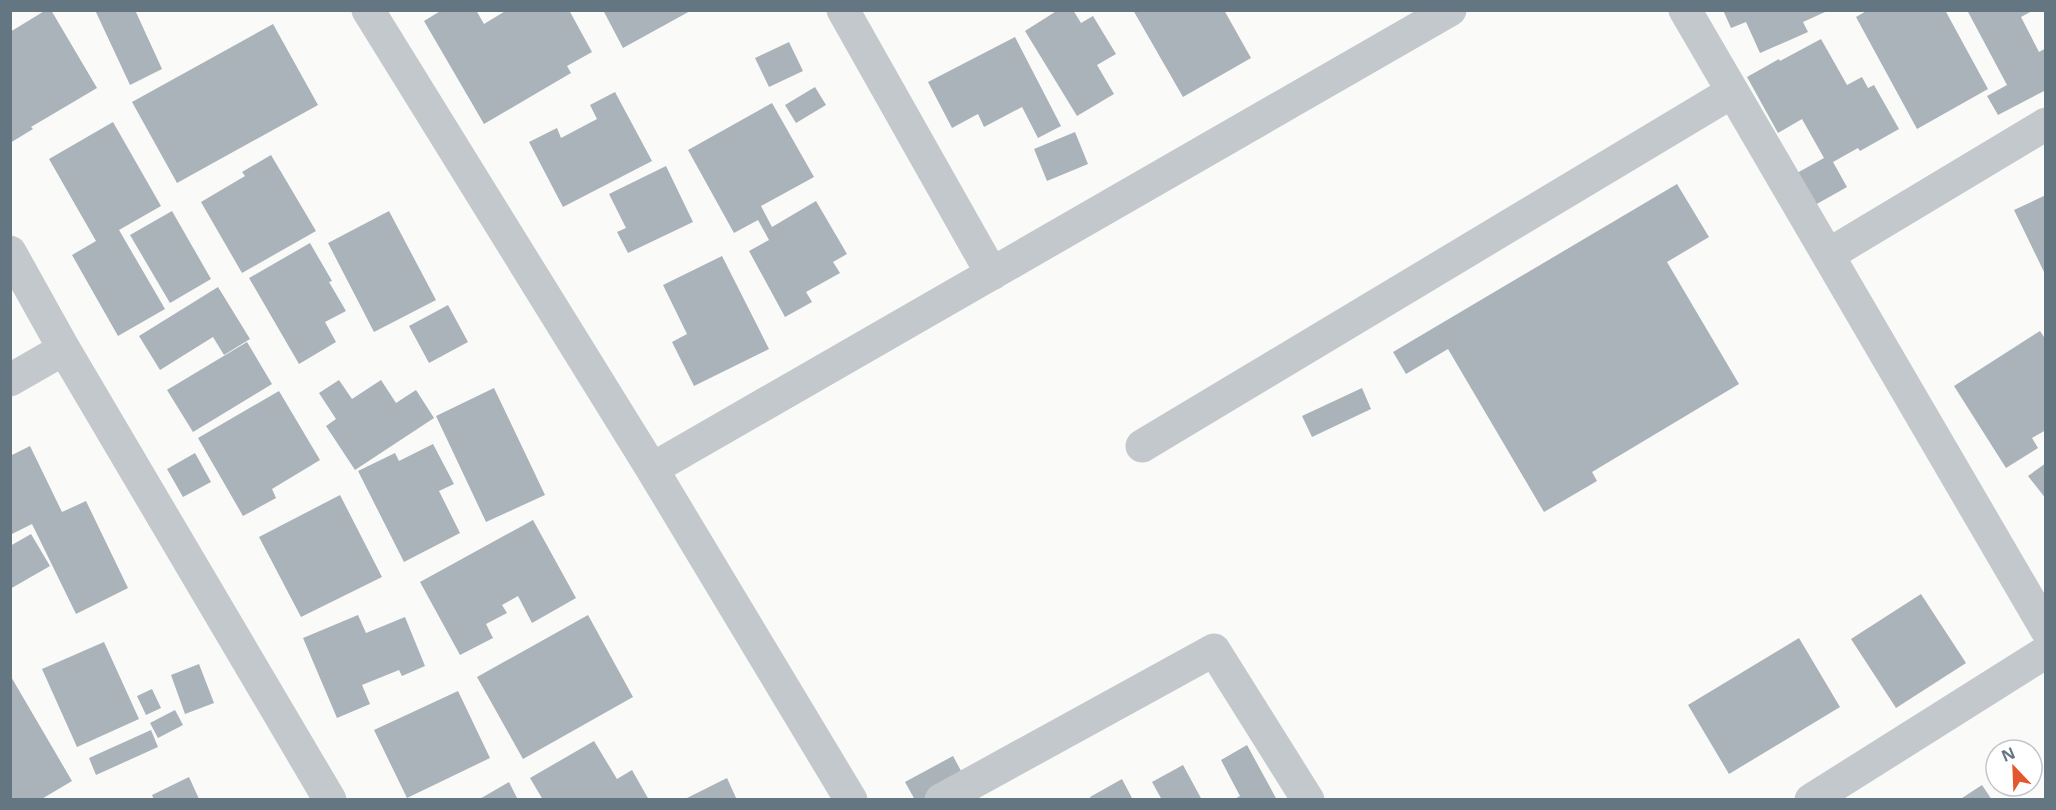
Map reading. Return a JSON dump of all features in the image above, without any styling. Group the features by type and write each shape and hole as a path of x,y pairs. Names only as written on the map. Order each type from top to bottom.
{"street":[{"path":"368,10 652,469 851,800"},
{"path":"843,10 992,274"},
{"path":"652,469 1450,10"},
{"path":"1685,10 2046,629"},
{"path":"1142,446 1732,92"},
{"path":"1828,255 2046,124"},
{"path":"10,252 64,349 330,800"},
{"path":"10,380 64,349"},
{"path":"941,800 1214,650 1308,800"},
{"path":"1811,800 2046,652"}],"building":[{"path":"46,10 51,10 97,88 31,127 33,129 10,143 10,32"},
{"path":"95,10 135,10 162,69 130,85"},
{"path":"442,10 476,10 484,24 507,10 569,10 592,52 567,66 571,73 484,124 424,21"},
{"path":"603,10 692,10 623,48"},
{"path":"1058,10 1073,10 1081,23 1093,16 1116,54 1097,65 1114,94 1077,116 1025,31"},
{"path":"1133,10 1224,10 1251,58 1183,97"},
{"path":"1723,10 1824,10 1825,12 1803,22 1808,32 1760,53 1746,22 1731,28"},
{"path":"1868,10 1945,10 1988,89 1917,129 1856,17"},
{"path":"1967,10 2034,10 2021,17 2039,52 2046,48 2046,90 1998,115 1987,96 2007,85"},
{"path":"273,24 318,105 177,183 132,102"},
{"path":"1015,37 1061,126 1038,138 1022,107 984,127 978,114 952,128 928,82"},
{"path":"1821,39 1847,85 1862,77 1868,88 1874,85 1899,129 1860,151 1858,148 1833,162 1847,187 1815,205 1797,173 1824,158 1802,119 1778,133 1747,77"},
{"path":"789,42 803,71 769,87 755,58"},
{"path":"815,87 826,105 796,123 785,105"},
{"path":"615,92 652,161 563,207 529,142 557,128 561,138 597,119 590,105"},
{"path":"772,103 814,177 761,206 772,227 816,201 847,254 833,262 840,273 806,292 812,302 785,317 749,251 769,240 758,220 734,233 688,150"},
{"path":"113,122 161,206 119,230 165,309 118,336 72,255 96,241 49,159"},
{"path":"1075,132 1088,164 1047,181 1034,149"},
{"path":"271,155 316,231 242,273 201,202 245,176 242,172"},
{"path":"666,166 693,222 628,253 617,232 626,228 609,194"},
{"path":"1677,184 1709,237 1667,262 1739,384 1592,472 1597,481 1544,512 1448,349 1406,374 1393,352"},
{"path":"2046,195 2046,276 2014,210"},
{"path":"172,211 211,279 170,303 130,235"},
{"path":"389,211 436,300 374,332 328,243"},
{"path":"310,243 346,311 325,322 336,342 299,364 249,278"},
{"path":"722,256 769,349 694,386 672,342 687,334 663,285"},
{"path":"218,287 250,339 224,355 213,337 160,370 139,336"},
{"path":"448,305 468,342 429,363 409,326"},
{"path":"2040,331 2046,340 2046,430 2032,438 2038,448 2006,468 1954,386"},
{"path":"247,342 272,384 193,432 167,390"},
{"path":"339,380 352,399 381,380 396,403 416,390 434,418 355,470 326,426 336,419 319,393"},
{"path":"494,388 545,495 486,522 436,416"},
{"path":"1362,388 1371,409 1312,437 1302,416"},
{"path":"279,391 320,460 272,489 276,498 243,516 198,438"},
{"path":"433,444 454,484 439,491 460,533 404,562 358,471 395,453 399,461"},
{"path":"30,446 62,512 86,501 128,588 76,614 32,524 10,535 10,456"},
{"path":"195,453 211,482 183,497 167,469"},
{"path":"2046,463 2046,499 2028,476"},
{"path":"340,495 382,577 301,617 259,537"},
{"path":"533,520 576,598 532,623 518,596 502,605 507,613 486,624 493,638 460,655 420,582"},
{"path":"31,534 50,566 10,589 10,546"},
{"path":"1921,594 1966,663 1896,708 1851,639"},
{"path":"358,615 366,633 405,617 425,666 402,676 399,670 362,685 370,704 337,718 303,638"},
{"path":"588,615 633,697 523,759 477,677"},
{"path":"1799,638 1840,707 1729,774 1688,705"},
{"path":"104,642 139,719 77,747 42,669"},
{"path":"199,664 214,703 185,714 171,675"},
{"path":"10,675 72,781 40,800 10,800"},
{"path":"152,689 161,708 146,715 137,696"},
{"path":"458,691 490,758 407,798 374,730"},
{"path":"175,710 183,725 158,738 150,723"},
{"path":"151,730 158,747 96,775 89,758"},
{"path":"594,741 617,779 632,770 649,800 543,800 530,778"},
{"path":"1247,745 1277,800 1233,800 1240,796 1221,760"},
{"path":"953,756 967,782 935,800 915,800 905,782"},
{"path":"1183,765 1202,800 1162,800 1152,782"},
{"path":"189,777 199,799 154,800 152,795"},
{"path":"727,778 737,800 683,800"},
{"path":"1122,779 1133,800 1092,800 1090,797"},
{"path":"509,782 518,800 478,800"},
{"path":"1982,785 1984,798 1992,800 1959,800"}]}
